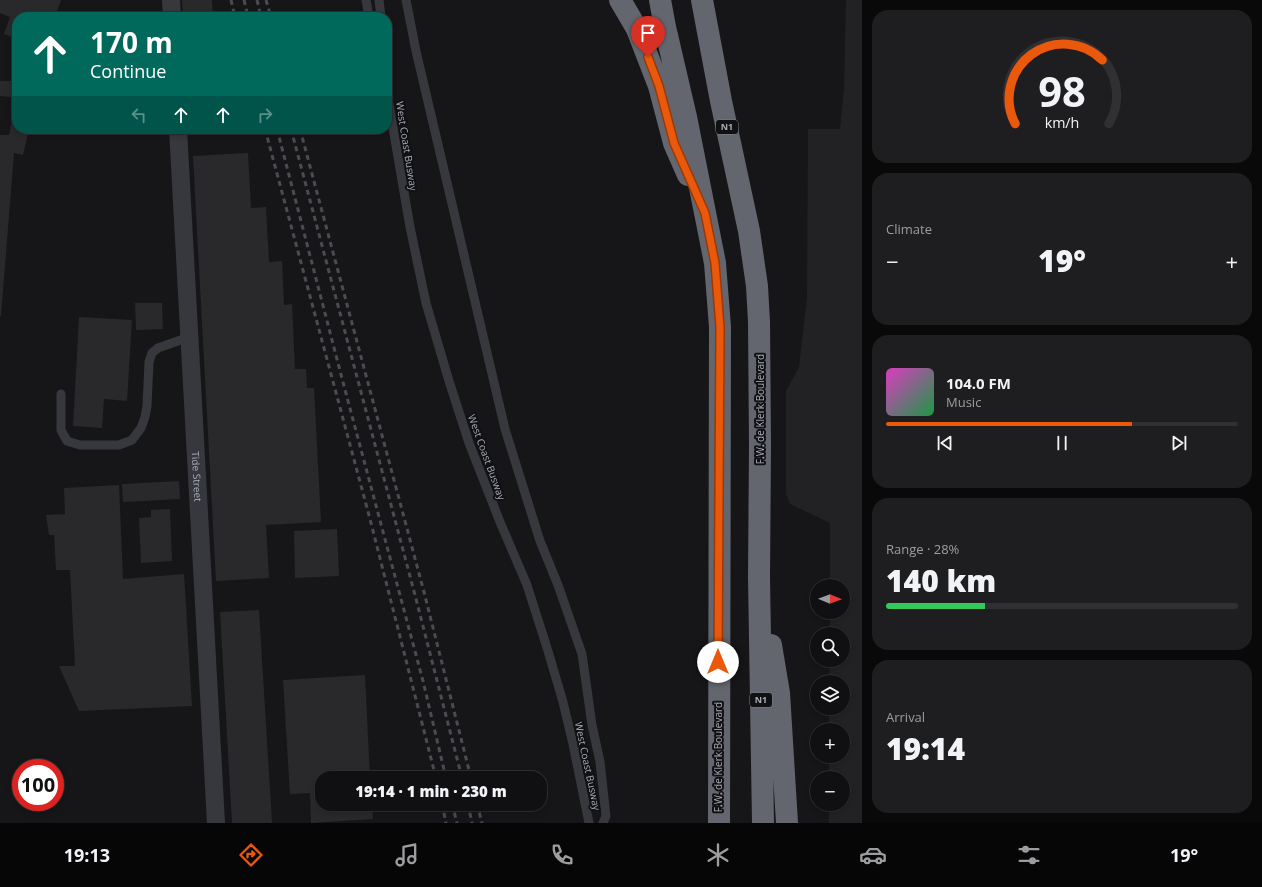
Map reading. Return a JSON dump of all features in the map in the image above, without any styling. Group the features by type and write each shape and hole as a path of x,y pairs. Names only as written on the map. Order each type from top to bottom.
{"highway":[{"path":"620,0 637,29 659,86 674,143 705,213"},
{"name":"F.W. de Klerk Boulevard","path":"660,0 715,263 720,327 718,823"},
{"name":"F.W. de Klerk Boulevard","path":"702,0 721,101 742,196 753,254 757,286 759,322 759,577 763,823"},
{"path":"759,577 779,693 787,823"}],"street":[{"path":"171,0 172,12"},
{"name":"Tide Street","path":"178,134 216,823"}],"lane":[{"path":"366,0 368,12"},
{"path":"379,0 380,12"},
{"path":"406,0 419,66 505,429 540,541 561,592 582,654 592,725 600,762 606,816 603,823"},
{"name":"West Coast Busway","path":"392,122 410,227 428,310 469,443 527,585 548,651 563,702 589,823"},
{"path":"61,394 61,430 66,441 80,445 119,445 132,440 146,417 149,362 152,353 158,348 189,336"}],"shaded area":[{"path":"846,0 862,0 862,823 829,823 829,811 850,811 850,771 829,771 829,763 850,763 850,723 829,723 829,715 850,715 850,675 829,675 830,667 850,667 850,627 830,627 830,619 850,619 850,579 830,579 830,523 790,504 786,494 786,391 799,367 807,297 808,129 840,129 844,88"}],"building":[{"path":"0,0 61,0 57,12 12,12 12,37 4,34 10,17 0,13"},
{"path":"182,0 212,0 213,12 183,12"},
{"path":"0,81 12,81 11,97 0,96"},
{"path":"12,119 12,134 28,134 23,155 14,153 0,316 0,135 9,135"},
{"path":"248,153 251,208 266,207 269,262 282,261 284,305 292,304 295,369 306,369 307,388 314,388 321,522 266,525 269,578 216,581 193,156"},
{"path":"135,303 162,303 163,329 136,330"},
{"path":"79,317 132,320 127,401 104,399 102,428 73,426"},
{"path":"179,481 180,499 123,502 122,484"},
{"path":"119,485 123,579 184,574 192,706 79,711 59,666 75,666 70,570 56,570 54,535 49,535 46,515 65,514 64,488"},
{"path":"170,509 172,561 141,563 139,518 151,517 151,510"},
{"path":"337,529 339,576 295,578 294,531"},
{"path":"259,610 272,823 232,823 220,612"},
{"path":"365,675 370,771 315,771 315,811 372,811 373,819 311,823 310,793 290,794 283,680"}],"railway":[{"path":"231,0 234,12"},
{"path":"244,0 247,12"},
{"path":"257,0 260,12"},
{"path":"266,0 270,12"},
{"path":"266,134 370,519 434,771"},
{"path":"278,134 423,681 444,771"},
{"path":"292,134 460,771"},
{"path":"301,134 424,592 469,771"},
{"path":"443,811 446,823"},
{"path":"454,811 457,823"},
{"path":"469,811 472,823"},
{"path":"479,811 482,823"}],"route":[{"path":"648,57 659,86 674,143 705,213 715,263 720,327 718,662"}]}
